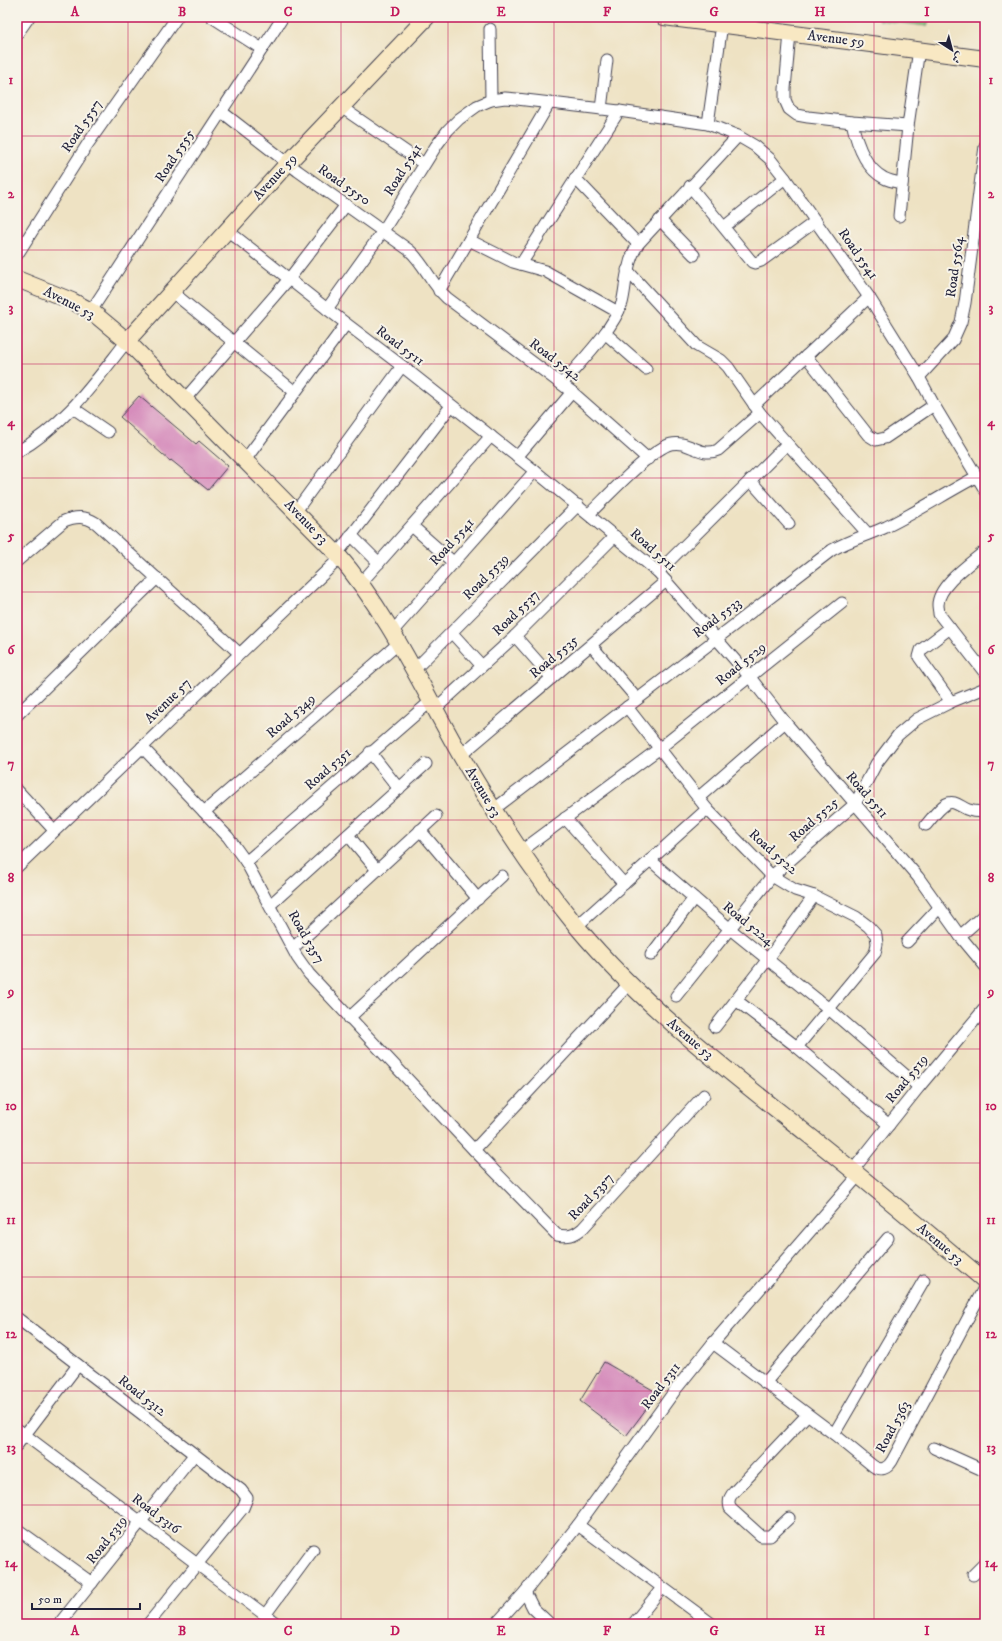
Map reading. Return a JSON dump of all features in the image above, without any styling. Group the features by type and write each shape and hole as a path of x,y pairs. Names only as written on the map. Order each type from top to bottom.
{"street":[{"path":"17,34 29,17"},
{"name":"Road 5557","path":"17,255 87,145 177,17"},
{"path":"212,17 262,49"},
{"name":"Road 5555","path":"91,311 283,17"},
{"name":"Avenue 59","path":"127,341 288,163 427,17"},
{"name":"Avenue 59","path":"664,17 985,59"},
{"path":"708,124 722,24"},
{"path":"490,29 491,100"},
{"path":"790,33 785,89 785,100 789,109 797,115 852,122 908,126"},
{"path":"899,216 908,126 919,50"},
{"path":"601,109 607,60"},
{"name":"Road 5541","path":"327,309 383,231 436,146 459,119 477,106 491,100 505,98 550,102 708,124 738,136 755,146 770,159 785,178 870,297 985,490"},
{"path":"439,291 550,102"},
{"path":"341,107 424,164"},
{"path":"521,264 619,111"},
{"name":"Road 5550","path":"222,112 288,163 418,258 439,291"},
{"path":"852,122 861,151 875,170 885,179 902,183"},
{"path":"562,384 605,333 618,312 624,294 627,270 638,244 690,186 738,136"},
{"name":"Road 5564","path":"919,377 953,340 961,322 982,198 985,146"},
{"path":"575,178 638,244"},
{"path":"724,227 785,178"},
{"path":"690,186 752,262 755,263 761,261 816,221"},
{"path":"184,400 288,279 346,205"},
{"path":"660,220 694,256"},
{"name":"Road 5511","path":"227,230 578,505 658,572 749,676 785,722 918,877 960,936 985,966"},
{"path":"469,240 505,259 545,271 618,312"},
{"path":"627,270 697,346 721,360 728,367 757,409 868,534"},
{"name":"Avenue 53","path":"17,279 72,301 91,311 127,341 339,556 360,584 395,638 493,810 520,852 577,926 630,984 660,1014 696,1045 856,1172 985,1281"},
{"path":"171,291 295,392"},
{"name":"Road 5542","path":"439,291 572,392 648,459"},
{"path":"589,514 648,459 663,448 672,444 681,444 691,446 706,453 718,450 806,356 870,297"},
{"path":"245,460 346,324"},
{"path":"605,333 646,369"},
{"path":"17,452 49,431 73,408 127,341"},
{"path":"806,356 868,435 876,440 885,438 934,405"},
{"path":"296,511 402,366"},
{"path":"517,457 572,392"},
{"name":"Avenue 57","path":"17,867 339,556 351,535 452,406"},
{"path":"73,408 108,432"},
{"path":"360,584 491,436"},
{"path":"658,572 787,444"},
{"name":"Road 5541","path":"395,638 454,563 535,471"},
{"name":"Road 5533","path":"493,810 832,550 854,539 888,526 976,477"},
{"path":"750,480 789,524"},
{"name":"Road 5539","path":"414,670 578,505"},
{"path":"17,561 64,521 80,517 89,519 96,523 239,653"},
{"path":"412,526 454,563"},
{"path":"351,535 379,563"},
{"name":"Road 5537","path":"433,705 482,666 515,636 614,536"},
{"path":"985,551 946,586 939,598 938,605 940,614 985,673"},
{"path":"17,715 157,578"},
{"name":"Road 5535","path":"461,755 666,581"},
{"name":"Road 5529","path":"520,852 660,748 842,603"},
{"path":"950,628 921,650 919,657 951,702"},
{"path":"452,633 482,666"},
{"path":"515,636 552,678"},
{"name":"Road 5349","path":"204,812 395,638"},
{"path":"591,645 637,699"},
{"name":"Road 5525","path":"676,996 772,876 855,804 876,764 898,735 917,719 951,702 985,688"},
{"name":"Road 5351","path":"246,862 370,752 433,705"},
{"name":"Road 5522","path":"627,707 707,809 772,876 795,890 814,896 856,917 868,926 876,936 877,944 875,953 829,1009"},
{"path":"698,798 785,722"},
{"name":"Road 5357","path":"142,747 228,837 246,862 309,974 474,1150 557,1235 566,1237 576,1235 704,1095"},
{"path":"370,752 399,788"},
{"path":"270,905 426,764"},
{"path":"17,790 54,830"},
{"path":"926,825 945,805 950,803 956,803 968,810 977,812 985,811"},
{"path":"577,926 707,809"},
{"path":"293,948 436,816"},
{"path":"565,818 624,884"},
{"path":"420,830 478,899"},
{"path":"348,835 377,870"},
{"name":"Road 5224","path":"650,860 730,929 829,1009 919,1087"},
{"path":"349,1018 502,876"},
{"path":"715,1026 768,959 814,896"},
{"path":"651,955 694,898"},
{"path":"907,942 939,908"},
{"path":"960,936 985,914"},
{"path":"474,1150 630,984"},
{"path":"736,1000 797,1047 889,1126"},
{"name":"Road 5519","path":"856,1172 919,1087 985,1008"},
{"path":"797,1047 829,1009"},
{"name":"Road 5311","path":"496,1624 578,1525 676,1389 856,1172"},
{"path":"765,1383 888,1238"},
{"path":"834,1434 924,1280"},
{"name":"Road 5363","path":"713,1343 878,1469 884,1469 889,1466 985,1286"},
{"name":"Road 5312","path":"19,1322 78,1365 241,1490 247,1498 243,1508 197,1564"},
{"path":"17,1445 21,1432 78,1365"},
{"path":"789,1518 770,1536 761,1536 730,1508 730,1496 807,1415"},
{"name":"Road 5316","path":"21,1432 277,1624"},
{"path":"934,1448 985,1472"},
{"name":"Road 5319","path":"59,1624 194,1455"},
{"path":"578,1525 712,1624"},
{"path":"17,1529 92,1583"},
{"path":"265,1615 313,1550"},
{"path":"973,1575 985,1563"},
{"path":"148,1624 197,1564"},
{"path":"633,1624 662,1588"},
{"path":"524,1592 533,1608 550,1624"}],"green space":[{"path":"879,17 930,17 927,26 878,20"}],"building":[{"path":"139,396 196,444 199,441 228,466 208,490 171,460 170,461 120,417"},
{"path":"604,1362 658,1393 626,1436 580,1401"}]}
